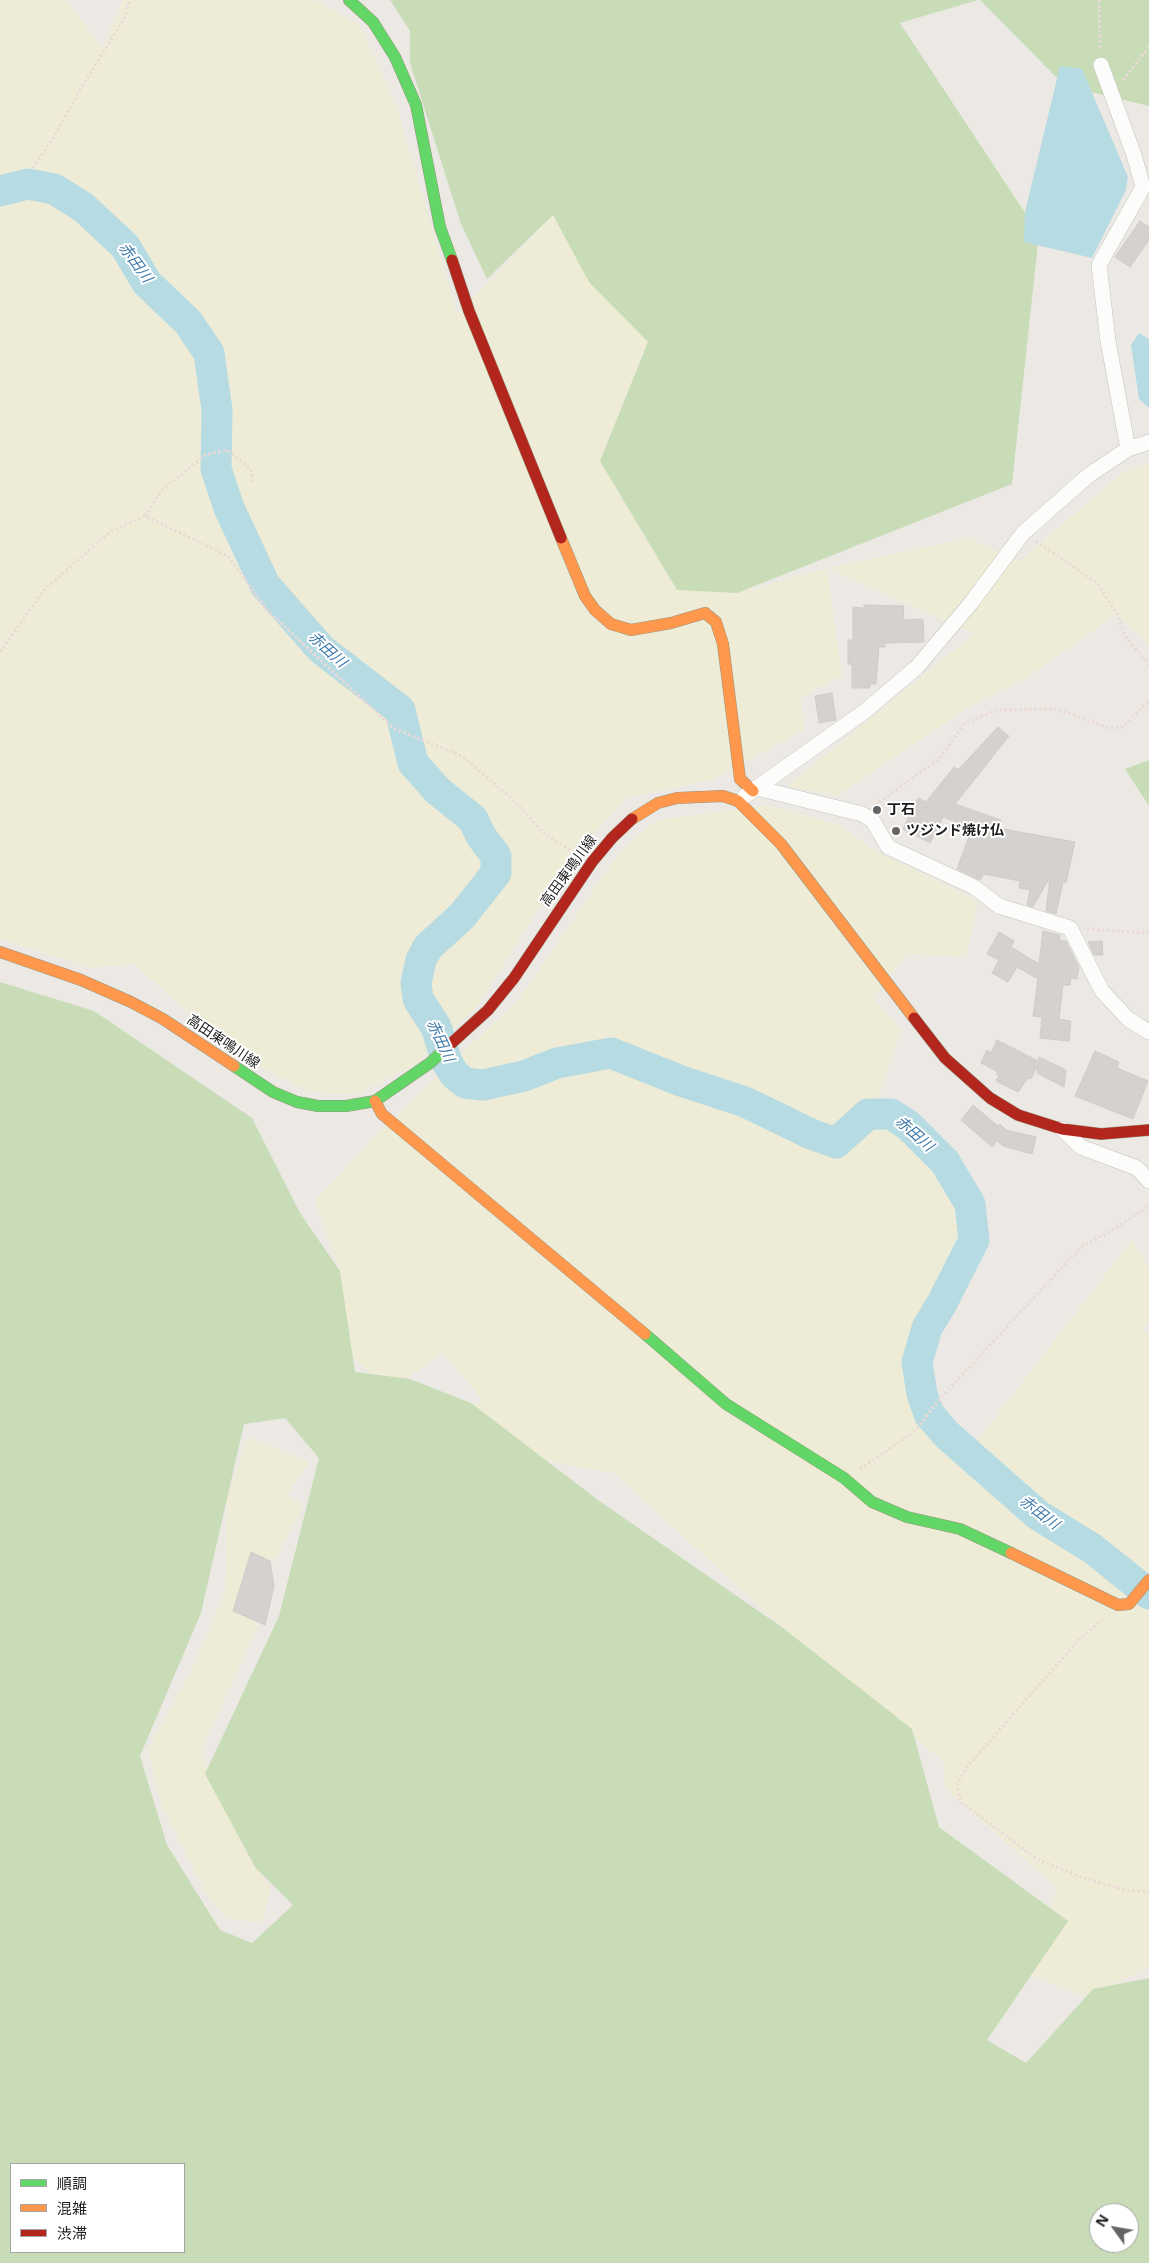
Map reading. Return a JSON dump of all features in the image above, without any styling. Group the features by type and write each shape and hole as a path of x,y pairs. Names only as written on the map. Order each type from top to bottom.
{"street":[{"path":"350,0 372,22 395,57 416,105 440,227 469,311 585,596 595,610 612,624 631,630 670,623 706,613 716,622 723,644 740,779 755,789 862,814 873,821 888,848 974,887 999,906 1070,928 1102,991 1128,1019 1149,1032"},
{"path":"1101,66 1112,93 1143,187 1099,264 1108,341 1128,449"},
{"path":"1149,442 1128,449 1090,475 1023,533 971,602 917,667 864,712 738,801 782,844 945,1058 990,1098 1018,1115 1062,1129 1101,1134 1149,1130"},
{"name":"高田東鳴川線","path":"0,952 81,980 131,1002 163,1019 273,1092 297,1102 318,1106 346,1106 375,1101 430,1063 488,1010 514,978 592,862 612,838 636,816 658,803 701,795 723,796 738,801"},
{"path":"375,1101 382,1114 670,1354 726,1404 844,1478 872,1502 907,1517 960,1529 1124,1605 1148,1581"},
{"path":"1062,1129 1080,1147 1137,1168 1149,1181"}],"path":[{"path":"32,168 53,138 124,19 130,0"},
{"path":"1099,0 1101,66"},
{"path":"1112,93 1149,47"},
{"path":"0,652 44,590 111,531 145,516 162,490 204,455 227,450 251,469 253,483"},
{"path":"145,516 228,556 267,610 393,728 462,756 510,797 547,836 592,862"},
{"path":"1023,533 1097,583 1117,614 1125,636 1149,665"},
{"path":"862,814 939,759 964,724 996,710 1057,708 1110,728 1122,727 1149,701"},
{"path":"1070,928 1149,933"},
{"path":"844,1478 915,1431 939,1400 1081,1246 1111,1232 1149,1206"},
{"path":"1124,1605 1070,1649 966,1768 957,1785 961,1802 1037,1859 1078,1876 1125,1890 1149,1892"}],"shaded area":[{"path":"0,0 67,0 102,48 123,0 315,0 359,24 397,107 457,315 553,215 648,342 600,461 677,590 737,593 827,568 842,676 801,697 804,730 711,780 627,798 567,864 477,1007 413,1066 355,1095 310,1092 237,1056 134,964 91,968 0,939"},
{"path":"1149,463 1149,645 1117,614 1028,677 971,706 837,796 787,786 974,634 827,568 969,538 1018,562 1125,471"},
{"path":"767,805 840,825 872,849 978,901 966,957 907,954 873,997 901,1030 874,1111 940,1179 965,1233 909,1333 911,1387 961,1462 1132,1240 1149,1268 1149,1321 1142,1329 1149,1334 1149,1968 1086,1997 1031,1975 1057,1888 945,1788 944,1762 783,1628 614,1473 514,1456 464,1426 481,1398 443,1353 388,1391 318,1322 338,1267 315,1201 378,1133 518,1000 621,850 657,820"},
{"path":"248,1437 309,1462 287,1495 304,1505 274,1562 251,1553 233,1611 259,1623 201,1752 255,1867 271,1889 262,1923 226,1918 207,1895 160,1802 148,1749 190,1673 225,1592 227,1499"}],"green space":[{"path":"390,0 978,0 900,23 1039,234 1012,484 737,593 677,590 600,461 648,342 589,282 553,215 487,279 461,224 410,63 410,31"},
{"path":"980,0 1149,0 1149,106 1065,86"},
{"path":"1149,760 1149,806 1125,769"},
{"path":"0,982 94,1011 252,1118 300,1213 340,1271 355,1372 410,1379 471,1403 598,1500 783,1628 912,1729 939,1827 1068,1921 987,2040 1026,2063 1093,1989 1149,1978 1149,2263 0,2263","holes":["285,1418 319,1458 279,1616 205,1774 255,1867 293,1905 252,1943 220,1930 167,1845 140,1756 201,1613 244,1424"]}],"water":[{"path":"1060,66 1082,69 1128,177 1126,190 1092,258 1024,242 1025,212"},
{"path":"1139,333 1149,339 1149,408 1139,399 1131,345"}],"building":[{"path":"1140,221 1149,227 1149,240 1130,267 1115,257"},
{"path":"864,605 904,606 903,620 923,619 924,642 885,643 885,647 879,647 876,684 870,684 870,688 852,688 852,664 848,664 848,640 853,640 853,607 864,608"},
{"path":"832,693 836,720 819,723 815,696"},
{"path":"998,727 1009,736 955,804 1001,820 998,828 1075,842 1066,883 1063,882 1056,914 1046,911 1050,877 1033,907 1027,905 1030,890 1019,888 1020,881 984,874 980,880 957,869 972,828 943,817 930,843 903,829 918,798 926,802 954,767 958,770"},
{"path":"1043,931 1060,935 1059,940 1066,941 1079,967 1077,979 1071,978 1070,985 1063,985 1059,1019 1071,1021 1069,1041 1040,1038 1042,1017 1033,1016 1038,979 1017,967 1008,982 992,973 999,960 987,954 999,932 1014,941 1011,947 1039,964"},
{"path":"1102,941 1103,955 1094,955 1088,942"},
{"path":"997,1040 1038,1061 1039,1057 1066,1070 1064,1087 1037,1073 1038,1065 1031,1079 1028,1078 1018,1092 996,1081 999,1076 996,1074 998,1072 981,1063 987,1050 991,1053"},
{"path":"1095,1051 1119,1062 1117,1068 1148,1081 1133,1119 1075,1096"},
{"path":"973,1105 998,1126 1000,1124 1006,1130 1036,1137 1032,1154 1003,1146 997,1141 992,1147 961,1120"},
{"path":"251,1552 270,1561 274,1586 265,1625 233,1611"}],"waterway":[{"name":"赤田川","path":"0,191 28,184 54,189 83,207 125,246 147,283 188,322 209,353 217,410 216,469 229,508 265,585 321,649 400,710 413,763 438,791 473,819 481,836 496,856 496,873 462,916 428,947 421,960 416,983 418,999 436,1027 447,1062 454,1074 465,1083 483,1085 524,1076 557,1063 611,1053 681,1081 745,1102 811,1134 836,1143 868,1114 891,1114 909,1126 945,1162 970,1204 974,1240 927,1328 917,1362 922,1394 929,1414 946,1434 1038,1515 1093,1549 1149,1594"}],"traffic: fast":[{"path":"349,0 373,22 395,57 416,105 440,227 452,260"},
{"path":"234,1066 273,1092 297,1102 318,1106 346,1106 375,1101 430,1063 444,1050"},
{"path":"645,1334 726,1404 844,1478 872,1502 907,1517 960,1529 1011,1553"}],"traffic: slow":[{"path":"561,538 585,596 595,610 611,624 631,630 671,623 705,613 716,622 723,644 740,779 753,791"},
{"path":"632,819 658,803 677,798 723,796 738,801 781,844 914,1018"},
{"path":"0,952 81,980 131,1002 163,1019 234,1066"},
{"path":"375,1101 382,1114 645,1334"},
{"path":"1011,1553 1118,1605 1129,1604 1149,1580"}],"traffic: jam":[{"path":"452,260 469,311 561,538"},
{"path":"444,1050 488,1010 514,978 592,862 612,838 632,819"},
{"path":"914,1018 945,1058 990,1098 1018,1115 1062,1129 1101,1134 1149,1130"}],"place":[{"name":"丁石","path":"877,810"},
{"name":"ツジンド焼け仏","path":"896,831"}]}
